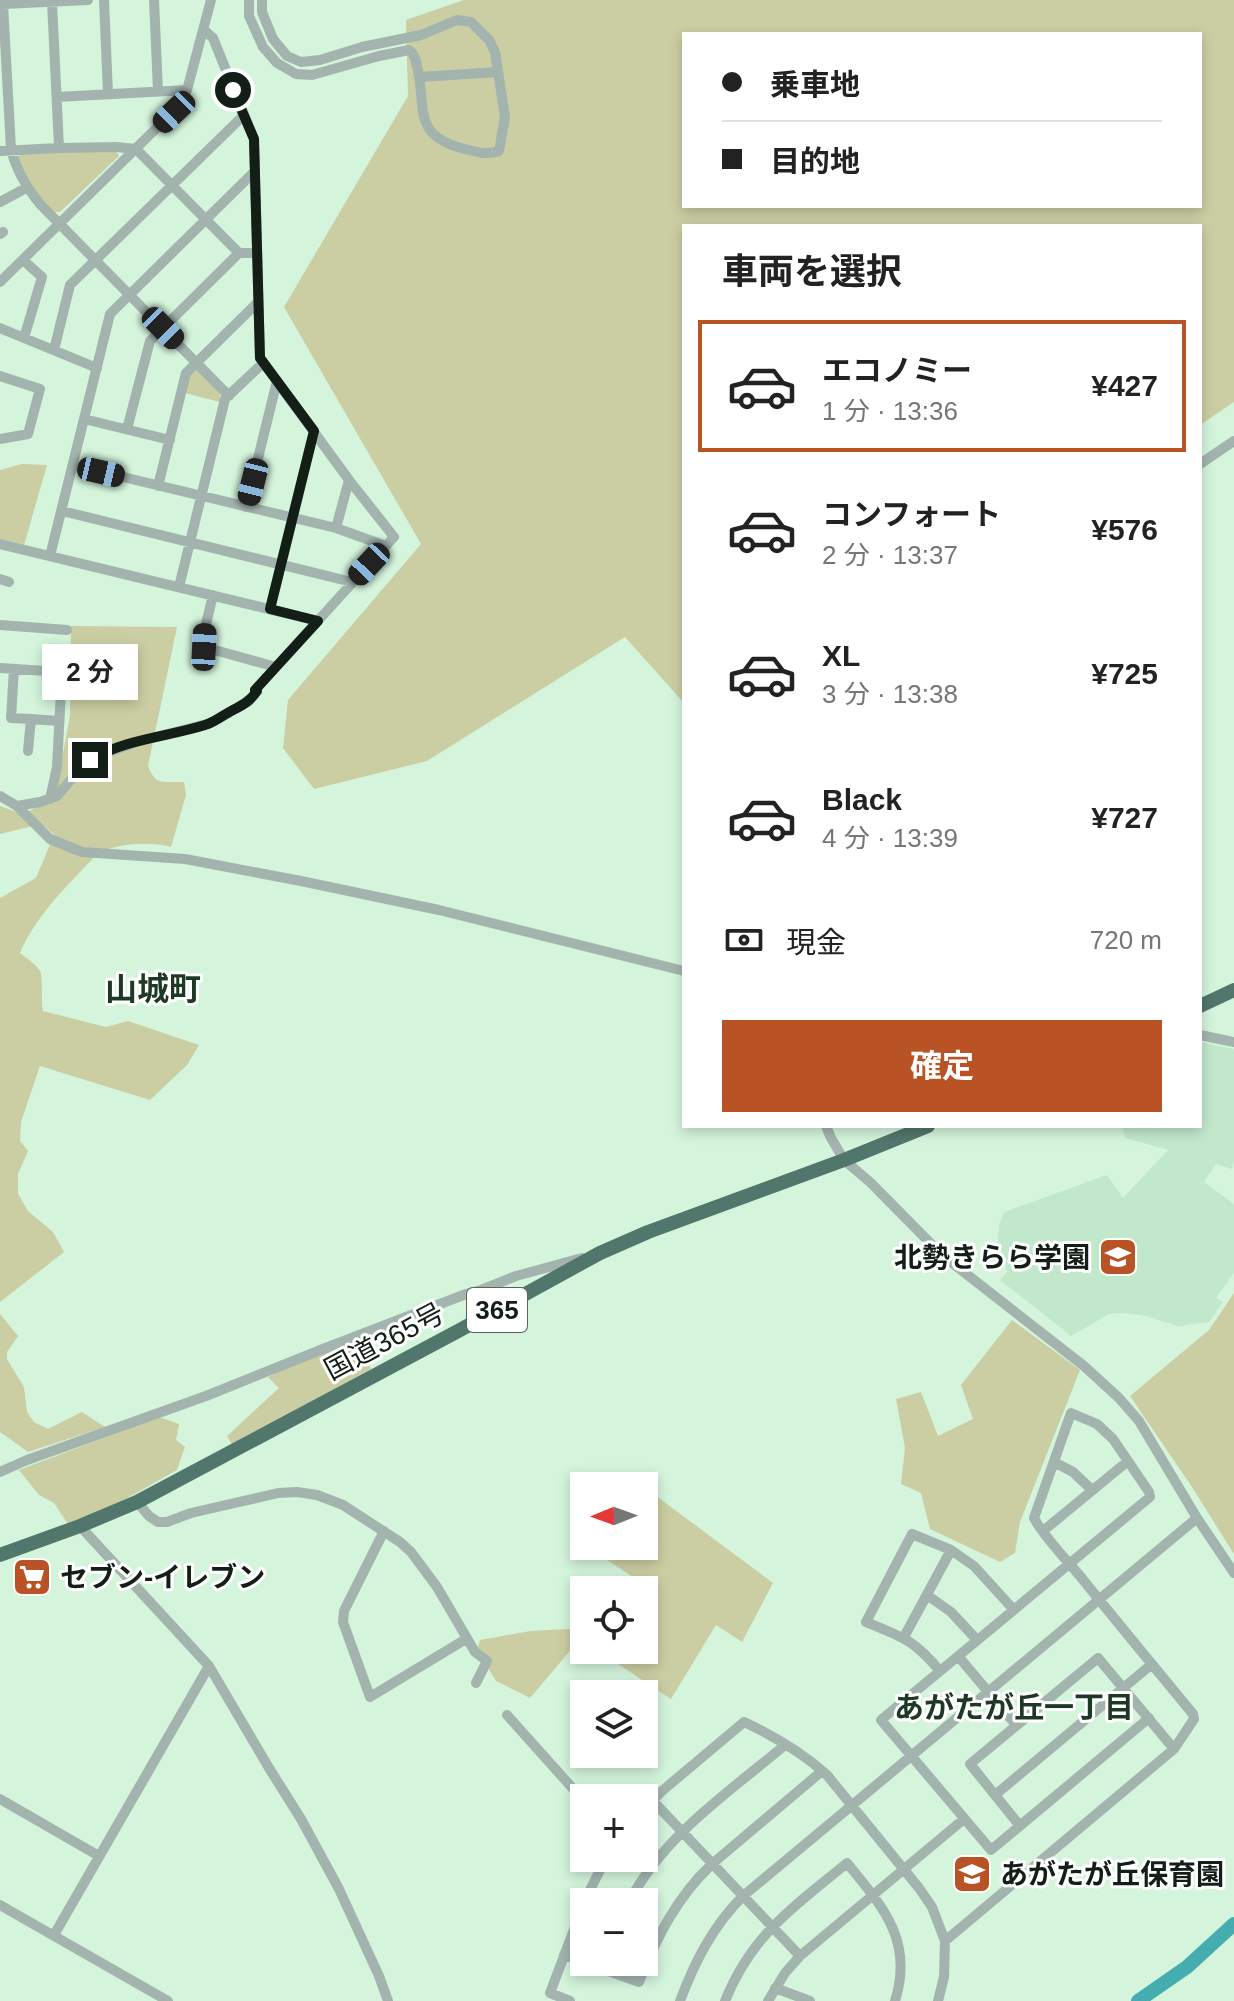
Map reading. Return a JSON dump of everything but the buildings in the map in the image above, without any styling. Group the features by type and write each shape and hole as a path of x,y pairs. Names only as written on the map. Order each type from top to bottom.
{"highway":[{"path":"1202,1005 1234,990"},
{"name":"国道365号","path":"0,1555 137,1502 600,1253 923,1128"}],"street":[{"path":"88,0 2,6 6,150 40,204 229,396"},
{"path":"104,0 108,94"},
{"path":"154,0 158,91"},
{"path":"0,282 183,100 211,0"},
{"path":"249,0 249,16 263,47 277,63 296,74 312,75 364,59 409,50 415,54 424,117 431,133 451,145 487,154 497,153 505,117 493,46 468,20 461,19 421,35 301,62 287,56 273,39 262,12 262,0"},
{"path":"52,2 59,148"},
{"path":"17,806 57,796 95,757 136,742 203,726 238,708 252,698 255,690 394,537 260,358 254,139 213,38 204,30"},
{"path":"420,77 498,72"},
{"path":"57,97 187,90"},
{"path":"54,350 70,285 244,115"},
{"path":"6,150 136,149 239,253"},
{"path":"50,556 110,314 254,172"},
{"path":"0,202 28,187"},
{"path":"127,429 147,345 239,253 256,253"},
{"path":"23,260 42,277 24,338"},
{"path":"158,486 186,373 258,302"},
{"path":"0,328 97,368"},
{"path":"179,587 225,399 263,363"},
{"path":"0,376 40,389 28,434 0,439"},
{"path":"246,507 277,381"},
{"path":"84,419 170,440"},
{"path":"270,609 314,431"},
{"path":"1202,463 1234,441"},
{"path":"73,465 336,528 386,546"},
{"path":"336,528 349,480"},
{"path":"62,511 352,582"},
{"path":"0,544 318,621"},
{"path":"213,595 204,647 276,667"},
{"path":"0,625 67,630"},
{"path":"0,668 62,672 57,767 50,799"},
{"path":"14,669 11,718 59,721"},
{"path":"28,751 31,719"},
{"path":"0,796 17,806 50,839 82,852 185,859 301,881 439,910 682,971"},
{"path":"1202,1035 1234,1042"},
{"path":"827,1128 844,1160 942,1255 1107,1386 1139,1421 1234,1573"},
{"path":"0,1472 206,1396 466,1294 516,1276 600,1253"},
{"path":"945,1941 1174,1749 1194,1719 1193,1714 1099,1599 1070,1564 1043,1531 1034,1518 1071,1413 1089,1420 1113,1439 1150,1497 1070,1564 881,1720 991,1850 1149,1718"},
{"path":"1043,1531 1128,1461"},
{"path":"1054,1462 1077,1475 1092,1490"},
{"path":"137,1502 158,1522 278,1493 317,1495 343,1505 411,1552 437,1587 475,1652 487,1661 476,1683"},
{"path":"680,2001 701,1950 729,1910 743,1896 1197,1518"},
{"path":"80,1526 209,1666 339,1889 388,2001"},
{"path":"384,1531 344,1611 343,1622 370,1697 466,1639"},
{"path":"940,1671 919,1647 904,1637 866,1622 912,1534 951,1550 974,1566 1014,1610"},
{"path":"904,1637 951,1550"},
{"path":"927,1595 951,1612 977,1640"},
{"path":"958,1656 1016,1725"},
{"path":"1020,1826 970,1764 1098,1658 1174,1749"},
{"path":"995,1795 1152,1664"},
{"path":"54,1935 209,1666"},
{"path":"507,1715 570,1785"},
{"path":"658,1796 744,1722 822,1771 926,1896 945,1941 944,1977 938,2001"},
{"path":"637,1888 648,1870 682,1832 785,1745"},
{"path":"658,1937 673,1910 712,1864 822,1771"},
{"path":"0,1799 99,1856"},
{"path":"658,1813 682,1832 800,1956"},
{"path":"768,2001 800,1956 964,1819"},
{"path":"725,2001 743,1964 772,1926 847,1863 885,1912 900,1947 901,1976 895,2001"},
{"path":"0,1905 168,2001"},
{"path":"570,1939 549,1997 570,2001"},
{"path":"564,1955 570,1957"},
{"path":"626,1976 639,1982 642,1976"},
{"path":"775,1988 810,2001"}],"shaded area":[{"path":"464,0 1234,0 1234,402 1202,424 1202,224 682,224 682,701 625,637 427,761 314,789 283,748 288,700 421,544 284,307 408,96 406,20"},
{"path":"116,151 119,156 60,212 55,212 38,193 17,157 23,152"},
{"path":"198,369 220,392 220,402 185,393 189,374"},
{"path":"22,464 47,465 24,545 0,539 0,470"},
{"path":"71,626 177,627 148,766 157,780 184,782 186,795 171,847 132,844 96,855 44,913 20,953 40,971 43,1011 106,1027 128,1021 199,1045 187,1065 150,1100 40,1066 21,1122 20,1141 28,1151 18,1174 18,1194 28,1211 53,1232 64,1252 0,1302 0,898 36,878 54,835 45,826 0,834 0,806 24,815 56,793 70,715"},
{"name":"北勢きらら学園","path":"1202,1042 1234,1049 1234,1161 1232,1169 1216,1164 1204,1182 1234,1204 1234,1273 1216,1298 1223,1302 1209,1322 1178,1326 1146,1316 1109,1314 1071,1336 1000,1280 1007,1272 998,1241 999,1225 1004,1212 1107,1175 1123,1198 1168,1150 1126,1138 1122,1128 1202,1128"},
{"path":"1234,1293 1234,1554 1130,1396 1209,1330"},
{"path":"0,1314 18,1336 7,1352 7,1359 24,1387 27,1412 34,1422 48,1429 82,1412 105,1427 28,1452 0,1432"},
{"path":"1012,1320 1080,1370 1020,1522 1015,1553 1000,1562 930,1529 921,1493 901,1484 905,1448 896,1399 921,1392 938,1436 973,1419 961,1385"},
{"path":"348,1344 362,1350 371,1369 232,1445 227,1436 279,1388 268,1377 309,1357"},
{"path":"159,1417 179,1424 176,1440 185,1447 177,1470 122,1501 68,1524 54,1503 39,1495 19,1470"},
{"path":"658,1497 773,1583 742,1642 716,1625 671,1699 658,1690 658,1680 642,1680 618,1664 658,1664 658,1576 631,1576 607,1560 658,1560"},
{"path":"569,1629 570,1651 530,1698 496,1681 477,1650 480,1640 531,1631"}],"waterway":[{"path":"1138,2001 1187,1967 1234,1924"}],"place":[{"name":"北勢きらら学園","path":"1118,1257"},
{"name":"セブン-イレブン","path":"32,1577"},
{"name":"あがたが丘保育園","path":"972,1874"}],"district":[{"name":"山城町","path":"153,989"},
{"name":"あがたが丘一丁目","path":"1014,1708"}],"route":[{"path":"90,760 136,742 203,726 238,708 252,698 255,690 318,621 270,609 314,431 260,358 254,139 233,90"}]}
